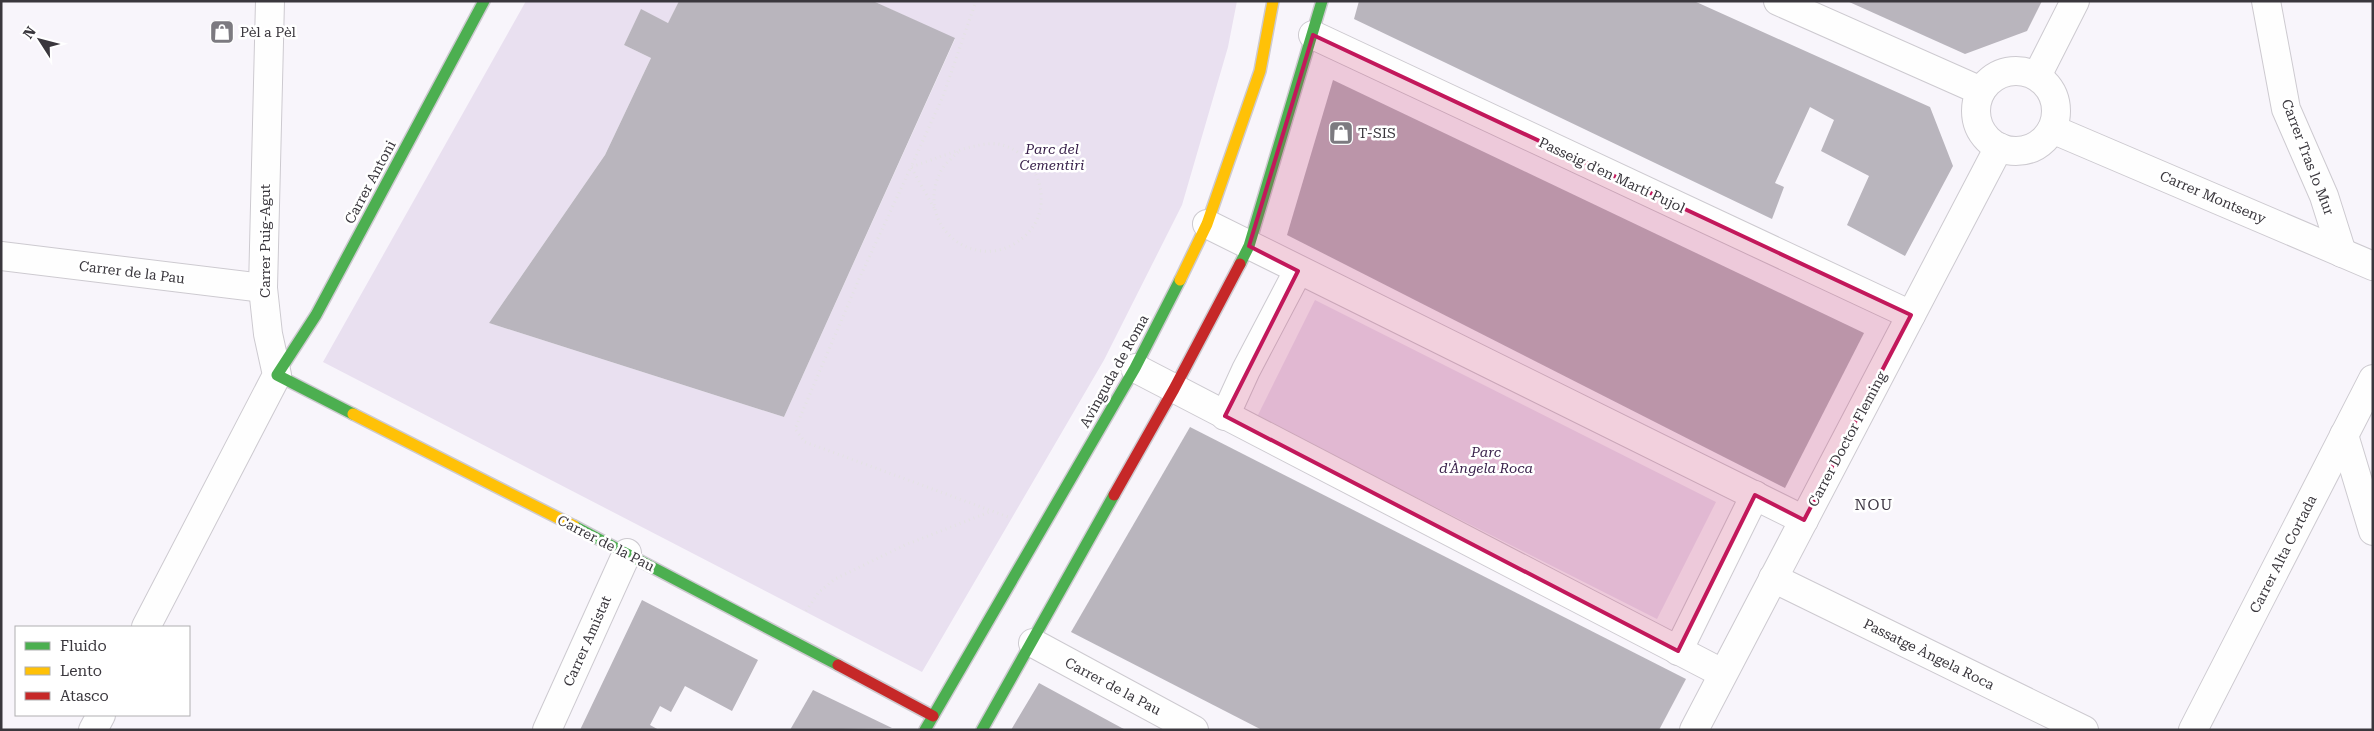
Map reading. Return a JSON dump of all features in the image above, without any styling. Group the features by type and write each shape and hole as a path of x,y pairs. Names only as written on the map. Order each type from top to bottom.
{"street":[{"name":"Carrer Puig-Agut","path":"270,1 263,288 268,334 277,375"},
{"name":"Carrer Antoni","path":"277,375 316,315 484,1"},
{"name":"Avinguda de Roma","path":"925,730 1135,368 1207,224 1260,71 1273,1"},
{"path":"982,730 1033,643 1174,389 1249,246 1322,1"},
{"path":"1778,1 1981,91"},
{"path":"2037,76 2075,1"},
{"name":"Carrer Tras lo Mur","path":"2266,1 2286,109 2324,196 2342,253"},
{"name":"Passeig d'en Martí Pujol","path":"1312,35 1911,315"},
{"path":"2015,71 2037,76 2049,89 2054,101 2056,111 2052,129 2036,145 2024,150 2011,150 1999,147 1988,140 1980,129 1977,103 1981,91 1990,81 2002,74 2015,71"},
{"name":"Carrer Montseny","path":"2052,129 2373,266"},
{"name":"Carrer Doctor Fleming","path":"1694,730 1999,147"},
{"path":"1207,224 1298,271 1804,520"},
{"name":"Carrer de la Pau","path":"1,256 263,288"},
{"path":"1225,416 1246,370 1298,271"},
{"path":"1135,368 1722,674"},
{"name":"Carrer de la Pau","path":"277,375 627,553 933,716"},
{"path":"147,626 277,375"},
{"name":"Carrer Alta Cortada","path":"2194,730 2373,379"},
{"path":"2344,435 2373,531"},
{"path":"1678,651 1755,495"},
{"name":"Carrer Amistat","path":"547,730 627,553"},
{"name":"Passatge Àngela Roca","path":"1773,578 2084,730"},
{"name":"Carrer de la Pau","path":"1033,643 1194,730"},
{"path":"93,730 100,716"}],"path":[{"path":"976,1 943,96 855,287 795,429 804,442 1012,518"},
{"path":"978,144 999,144 1018,153 1033,168 1041,188 1041,209 1032,228 1017,243 998,251 976,251 957,243 942,228 934,208 911,167 978,144"},
{"path":"934,208 934,187 937,180 943,167 958,152"},
{"path":"806,611 819,592 835,579 905,545 993,511"}],"highlighted area":[{"path":"1313,35 1911,315 1804,520 1755,495 1678,651 1225,416 1298,271 1249,246"}],"green space":[{"name":"Parc del Cementiri","path":"526,1 679,1 668,23 641,10 624,45 651,58 605,155 489,323 784,417 955,39 873,1 1237,1 1228,47 1182,205 1104,360 922,672 323,362"},
{"name":"Parc d'Àngela Roca","path":"1315,300 1716,502 1657,619 1257,417"}],"building":[{"path":"679,1 873,1 955,38 784,417 489,323 605,155 651,58 624,45 641,9 668,23"},
{"path":"1359,1 1694,1 1930,107 1953,166 1905,256 1847,225 1869,176 1821,151 1834,120 1810,107 1775,183 1784,187 1772,219 1354,19"},
{"path":"1847,1 2042,1 2027,31 1965,54"},
{"path":"1333,80 1864,333 1785,488 1287,235"},
{"path":"1190,427 1686,679 1659,730 1262,730 1071,632"},
{"path":"642,600 758,660 732,711 685,686 671,712 660,706 650,725 659,730 580,730"},
{"path":"1039,683 1120,727 1126,730 1011,730"},
{"path":"813,690 892,728 790,730"}],"traffic: fast":[{"path":"353,414 277,375 316,315 484,1"},
{"path":"1240,264 1249,246 1322,1"},
{"path":"925,730 1135,368 1180,280"},
{"path":"982,730 1114,495"},
{"path":"574,526 838,665"}],"traffic: slow":[{"path":"1180,280 1207,224 1260,71 1273,1"},
{"path":"353,414 574,526"}],"traffic: jam":[{"path":"1114,495 1174,389 1240,264"},
{"path":"838,665 933,716"}],"place":[{"name":"Pèl a Pèl","path":"222,32"},
{"name":"T-SIS","path":"1341,133"}],"district":[{"name":"NOU","path":"1874,505"}]}
